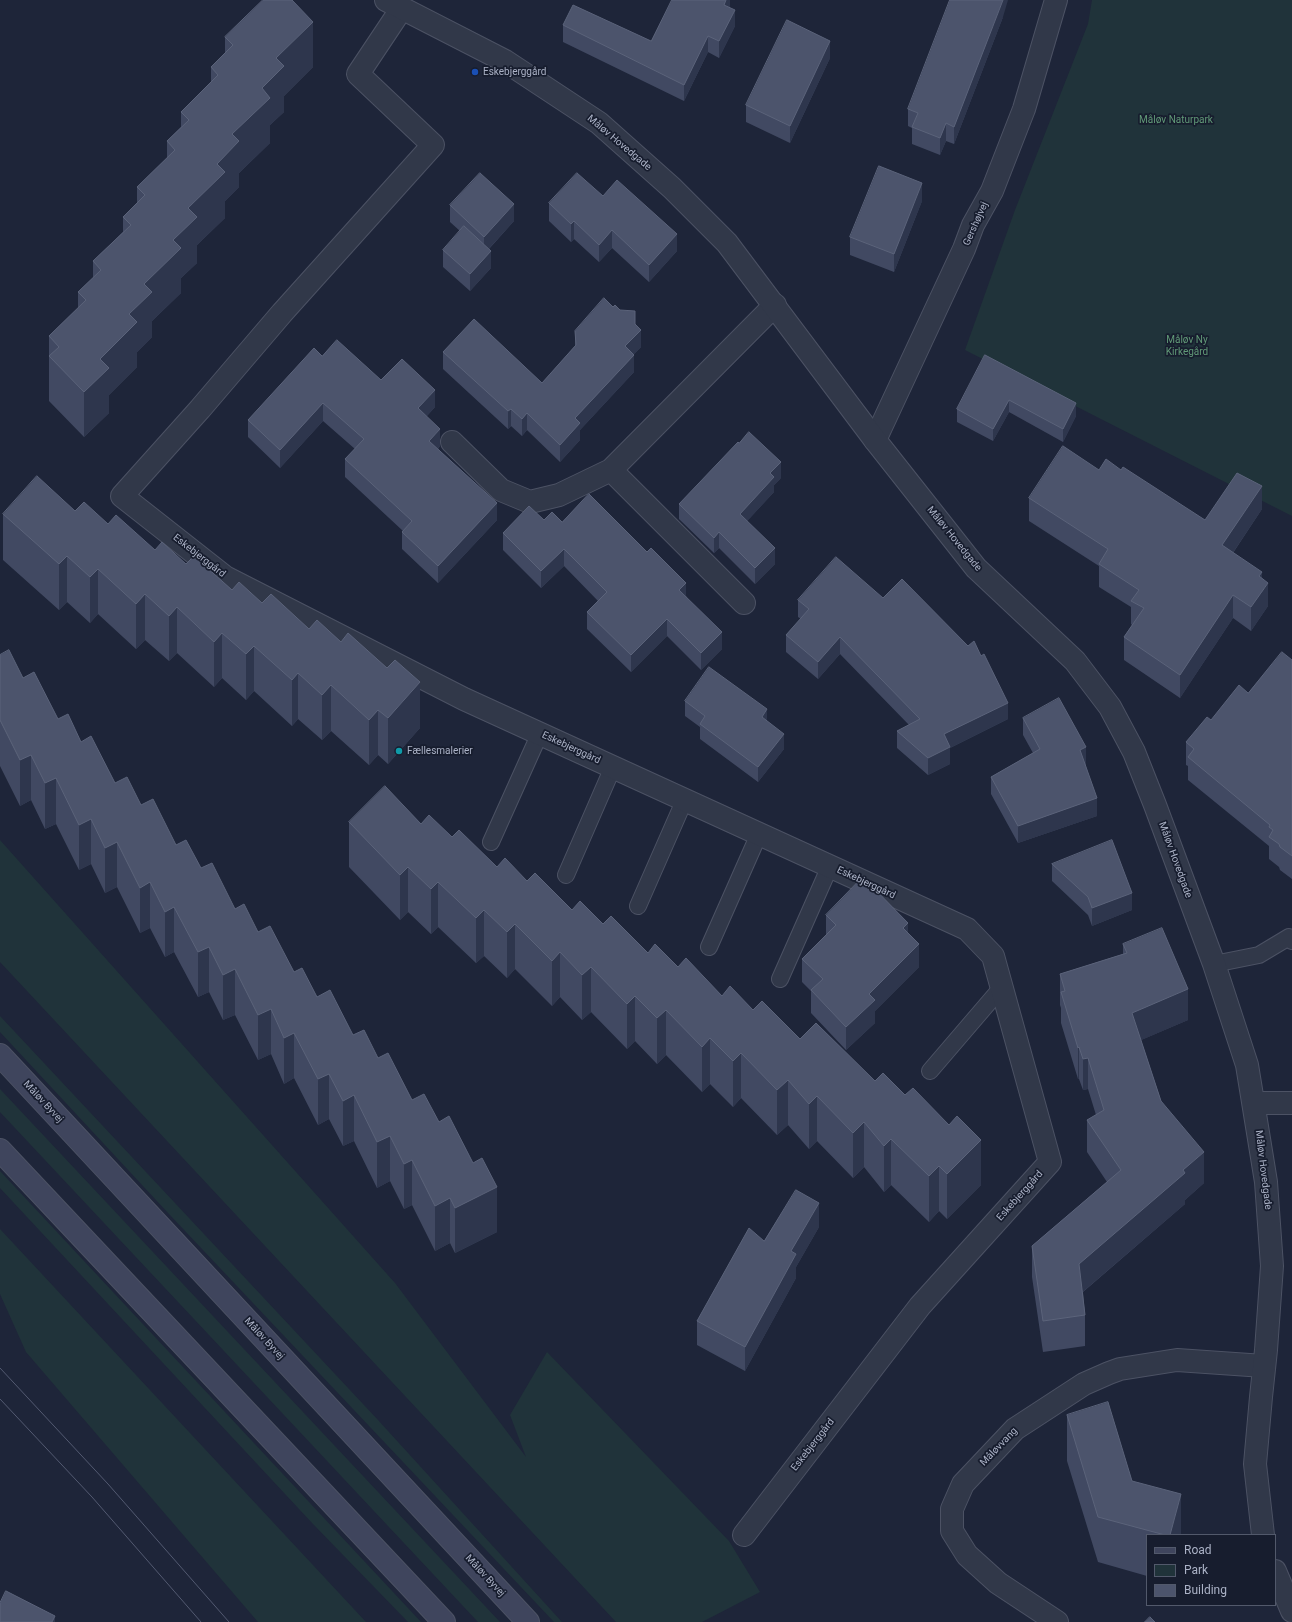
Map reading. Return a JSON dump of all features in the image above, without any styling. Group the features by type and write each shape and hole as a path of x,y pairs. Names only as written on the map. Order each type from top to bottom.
{"main road":[{"name":"Måløv Byvej","path":"0,1055 528,1622"},
{"path":"0,1150 444,1622"}],"street":[{"name":"Gershøjvej","path":"875,440 964,249 973,226 992,191 1024,108 1056,0"},
{"name":"Måløv Hovedgade","path":"394,4 505,60 599,123 672,188 727,243 875,440 976,568 1075,661 1110,707 1134,752 1214,964 1247,1065 1254,1102 1266,1182 1272,1266 1266,1350 1255,1464 1264,1534"},
{"name":"Eskebjerggård","path":"394,4 358,74 433,145 282,313 122,496 225,577 464,699 967,929 993,956 1050,1162 920,1306 744,1535"},
{"path":"452,442 501,490 530,502 558,495 611,470 775,305"},
{"path":"611,470 744,603"},
{"path":"1254,1102 1292,1103"},
{"name":"Måløvvang","path":"1057,1622 998,1584 967,1555 952,1531 952,1508 964,1484 1015,1429 1084,1384 1120,1369 1177,1360 1264,1366"},
{"path":"1276,1573 1292,1610"}],"lane":[{"path":"491,842 540,734"},
{"path":"566,875 613,767"},
{"path":"638,906 684,799"},
{"path":"709,947 759,834"},
{"path":"780,979 830,866"},
{"path":"1214,964 1259,955 1291,937"},
{"path":"930,1071 1002,987"}],"green space":[{"path":"1092,0 1292,0 1292,516 965,350 1015,210 1088,24"},
{"path":"0,840 395,1283 526,1457 510,1415 547,1352 729,1541 760,1592 702,1622 616,1622 0,962"},
{"path":"0,1016 378,1420 562,1622 554,1622 169,1214 0,1032"},
{"path":"0,1089 500,1622 478,1622 0,1112"},
{"path":"0,1171 421,1622 408,1622 313,1524 0,1188"},
{"path":"0,1229 366,1622 258,1622 26,1352 0,1294"}],"building":[{"path":"263,0 292,0 313,22 276,58 284,66 262,88 270,98 232,134 239,141 217,164 225,172 188,208 197,217 173,240 181,248 144,284 152,292 129,314 137,322 100,359 109,368 84,392 49,356 59,347 49,336 86,300 78,292 101,270 93,261 131,225 123,217 145,195 137,187 175,150 167,141 189,120 181,112 218,75 211,67 233,45 225,37"},
{"path":"672,0 726,0 724,5 735,10 719,41 708,36 684,85 563,25 573,5 651,41"},
{"path":"950,0 1003,0 954,127 946,123 940,138 912,127 918,113 908,109"},
{"path":"787,20 830,41 790,126 746,105"},
{"path":"879,166 922,183 894,254 850,237"},
{"path":"480,173 514,204 484,237 450,205"},
{"path":"577,173 603,196 617,180 677,234 649,265 612,230 599,245 574,221 571,224 549,203"},
{"path":"464,226 491,251 470,274 443,250"},
{"path":"604,298 613,307 615,305 620,310 635,311 635,324 641,330 625,346 634,355 575,418 580,423 560,445 527,413 522,419 511,409 508,411 443,352 474,319 542,383 576,345 575,331"},
{"path":"337,340 381,380 402,359 435,390 418,408 440,429 429,441 497,503 438,566 402,532 412,521 345,459 364,439 323,403 280,450 248,420 314,348 322,356"},
{"path":"985,355 1076,403 1063,429 1009,400 993,429 957,409"},
{"path":"749,432 781,462 770,473 774,477 740,514 775,548 755,568 719,532 714,538 679,504"},
{"path":"1063,446 1099,470 1106,459 1121,470 1123,467 1205,520 1237,473 1262,486 1222,545 1262,572 1259,576 1268,583 1251,607 1233,595 1180,675 1124,637 1144,608 1131,601 1139,590 1099,564 1108,549 1029,498"},
{"path":"37,476 75,511 84,502 108,524 116,515 155,550 162,542 186,564 194,556 232,590 239,582 262,603 271,594 309,629 317,620 341,642 348,633 387,668 395,660 420,682 388,718 378,710 369,720 331,685 322,695 298,673 292,680 254,646 246,654 222,633 214,642 177,607 169,616 145,594 136,604 98,569 90,577 67,556 59,564 3,514"},
{"path":"589,494 647,552 651,548 686,583 679,590 722,632 701,653 667,619 631,655 587,612 607,592 564,549 541,571 503,533 529,506 544,520 552,512 562,522"},
{"path":"836,557 883,598 902,579 968,646 974,641 981,656 984,654 1008,703 944,734 950,747 928,758 897,731 920,719 840,637 818,662 786,635 809,609 798,600"},
{"path":"9,650 23,678 34,672 58,719 68,714 81,742 91,736 115,783 127,777 141,805 153,799 176,845 186,840 201,868 212,863 235,909 244,904 258,932 270,926 294,972 302,968 317,997 330,990 353,1035 364,1030 378,1058 388,1053 412,1100 424,1094 439,1122 449,1116 473,1163 482,1158 497,1187 455,1208 450,1198 435,1206 412,1160 404,1164 390,1136 377,1142 354,1095 343,1101 329,1074 318,1079 294,1033 284,1038 271,1009 258,1015 235,969 223,975 209,947 198,952 174,907 165,912 150,882 140,888 117,842 105,848 91,819 79,825 56,778 45,783 31,755 20,760 0,720 0,655"},
{"path":"1282,652 1292,660 1292,856 1269,837 1273,830 1269,827 1270,825 1188,757 1194,749 1186,742 1207,717 1211,720 1239,685 1248,693"},
{"path":"709,667 767,709 762,717 784,734 758,767 700,724 705,716 685,701"},
{"path":"1059,698 1086,747 1080,750 1097,798 1018,826 991,777 1040,749 1023,718"},
{"path":"385,786 421,824 429,815 452,837 459,830 497,867 505,858 527,881 535,873 572,910 580,901 603,924 611,916 648,953 655,944 678,967 686,958 722,996 730,986 753,1010 762,1001 800,1039 816,1023 875,1081 883,1073 905,1095 913,1088 949,1125 957,1116 981,1140 947,1174 939,1166 929,1176 891,1139 884,1146 864,1122 853,1133 817,1096 809,1104 788,1080 777,1090 741,1053 733,1061 710,1038 702,1047 666,1010 657,1018 635,996 627,1004 591,967 582,975 560,952 552,961 515,924 507,932 484,910 476,918 438,882 431,889 408,867 400,875 349,822"},
{"path":"1112,840 1132,893 1092,908 1088,897 1052,864"},
{"path":"863,877 908,923 903,928 919,944 869,994 875,1000 846,1027 811,990 823,979 802,959 836,925 826,915"},
{"path":"1162,928 1188,989 1132,1013 1161,1101 1204,1152 1183,1170 1185,1173 1079,1264 1085,1315 1043,1321 1032,1246 1121,1170 1087,1120 1104,1110 1088,1058 1083,1059 1079,1047 1078,1048 1061,992 1065,991 1060,974 1127,953 1123,944"},
{"path":"796,1190 819,1203 791,1251 796,1254 745,1347 697,1321 749,1228 764,1241"},
{"path":"1108,1402 1132,1481 1181,1494 1170,1534 1161,1534 1098,1517 1067,1415"},
{"path":"6,1591 55,1616 52,1622 0,1622 0,1603"},
{"path":"1150,1617 1155,1622 1145,1622"}],"tram line":[{"path":"0,1368 108,1484 229,1622"},
{"path":"0,1399 92,1497 201,1622"}],"place":[{"name":"Eskebjerggård","path":"475,72"},
{"name":"Fællesmalerier","path":"399,751"}],"park label":[{"name":"Måløv Naturpark","path":"1176,120"},
{"name":"Måløv Ny Kirkegård","path":"1187,346"}]}
